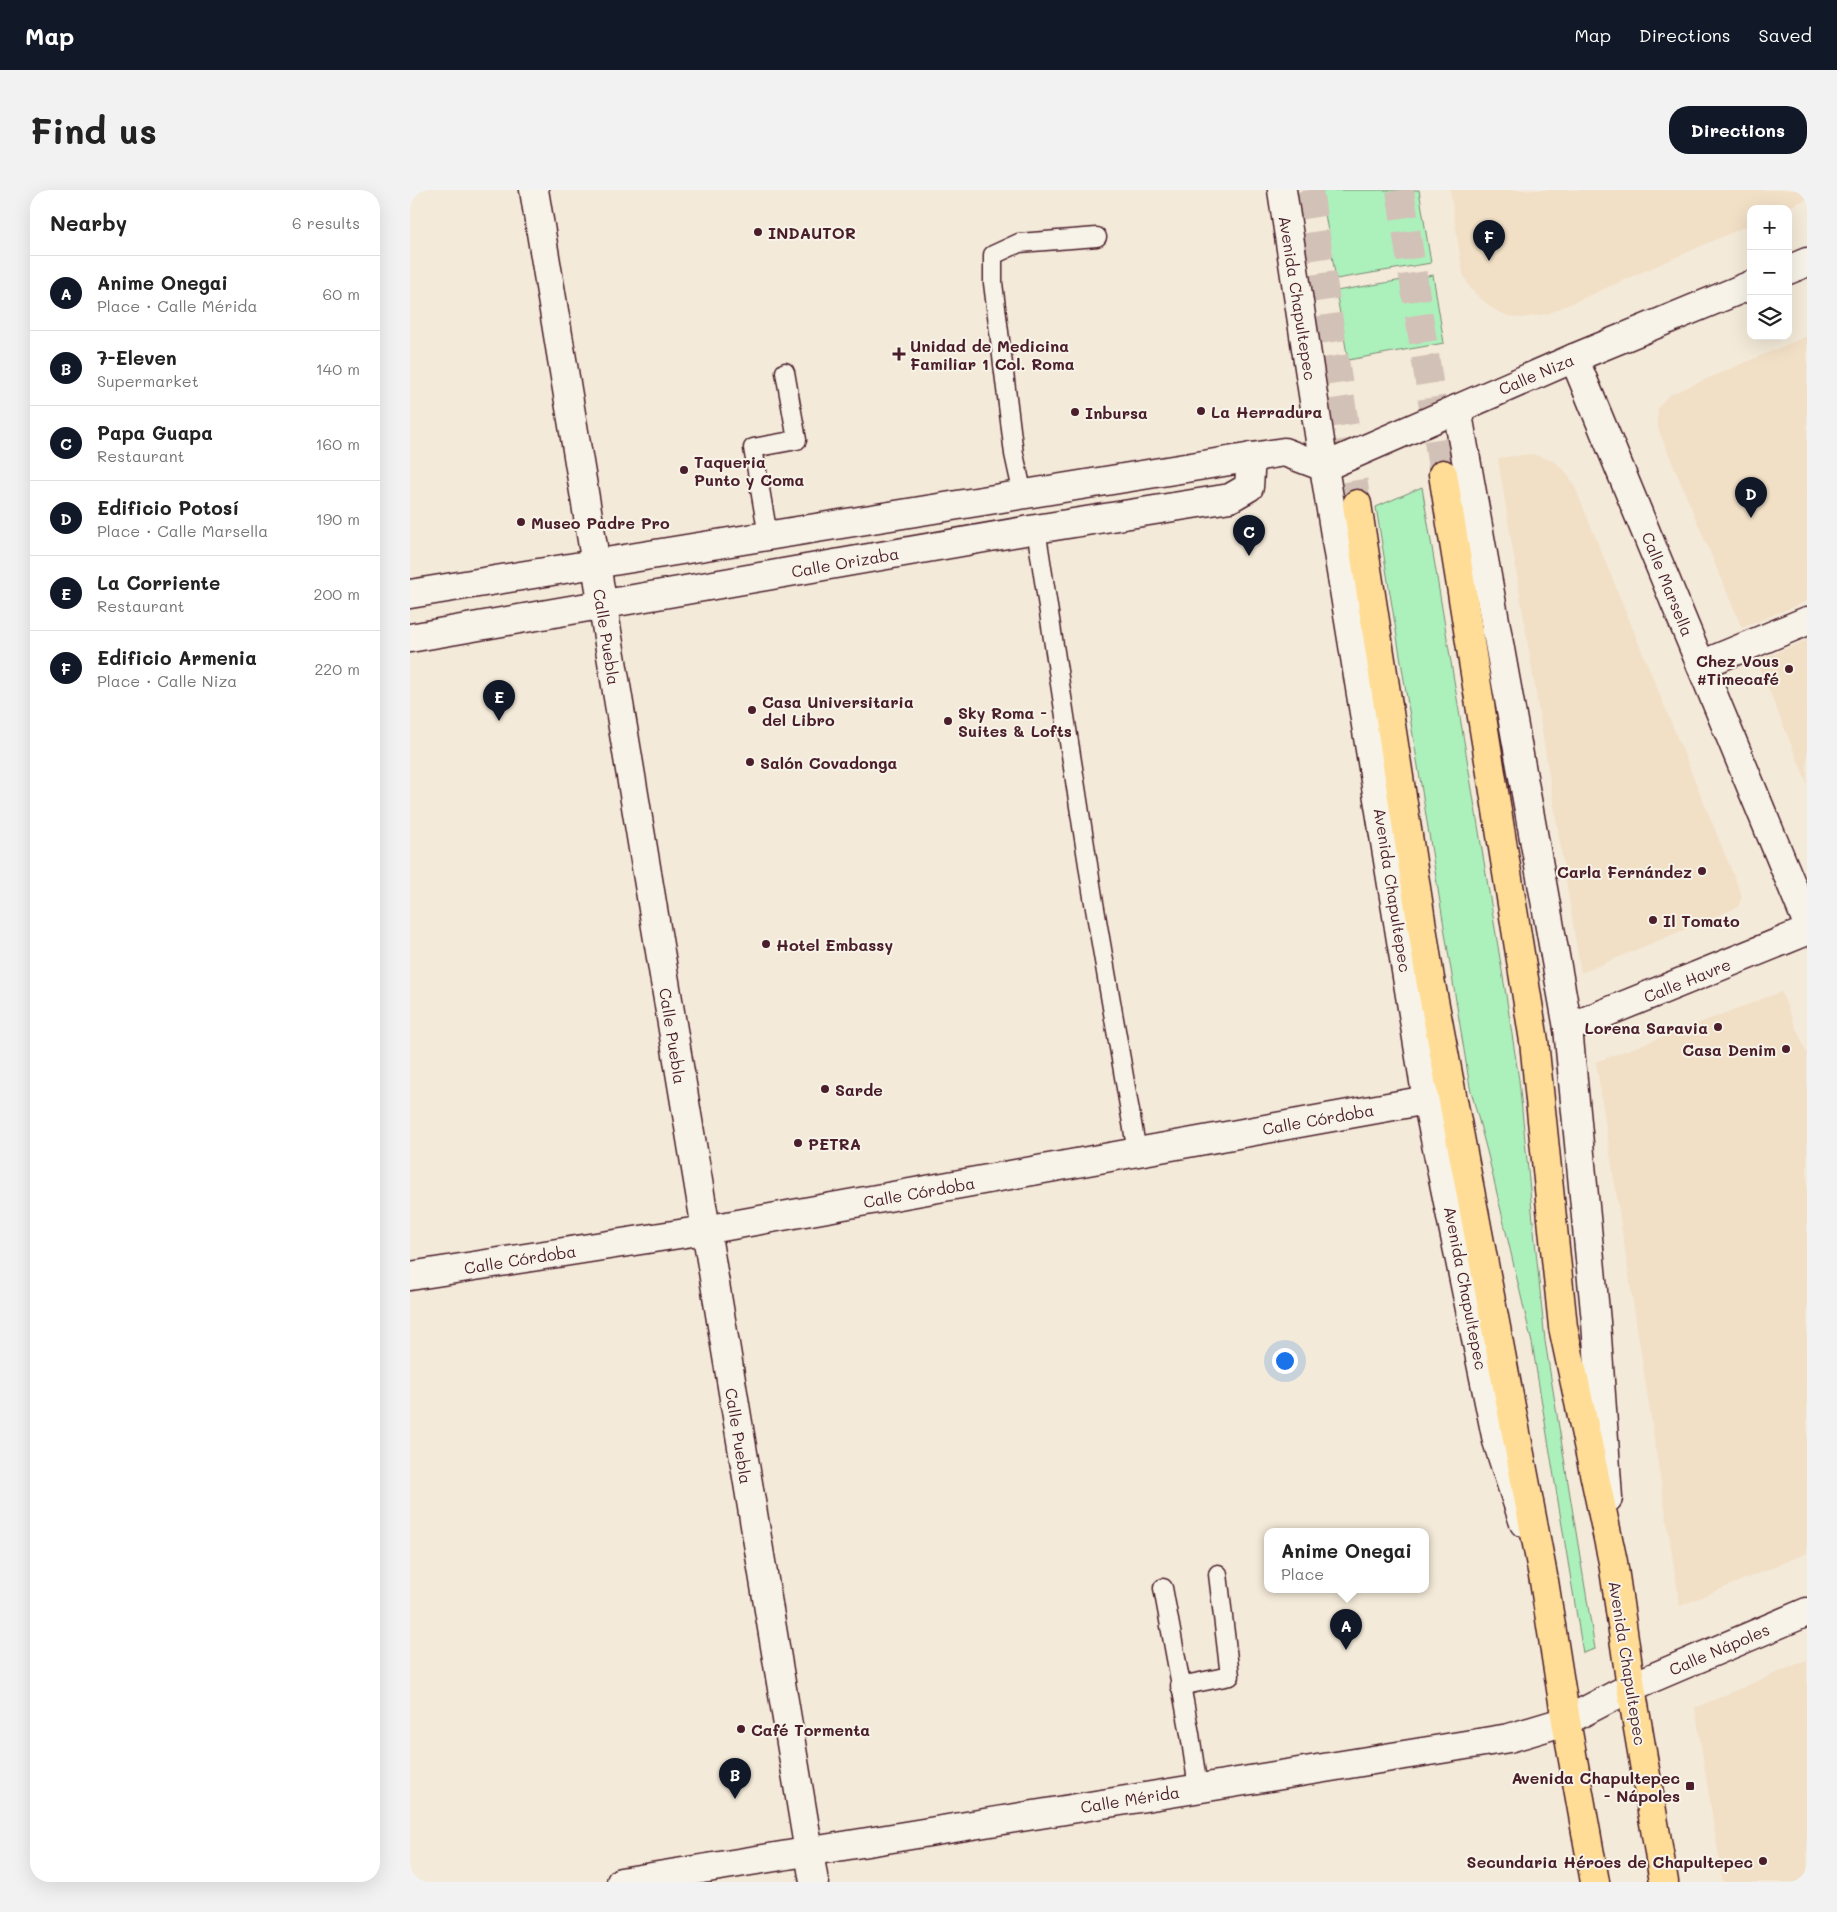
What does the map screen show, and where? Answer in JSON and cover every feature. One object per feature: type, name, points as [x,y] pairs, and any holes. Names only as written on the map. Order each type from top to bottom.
[{"type":"main road","name":"Avenida Chapultepec","points":[[1443,474],[1534,1041],[1563,1327],[1613,1562],[1631,1687],[1664,1882]]},
{"type":"main road","name":"Avenida Chapultepec","points":[[1357,504],[1430,979],[1544,1581],[1566,1721],[1595,1882]]},
{"type":"street","name":"Calle Puebla","points":[[534,190],[814,1882]]},
{"type":"street","name":"Avenida Chapultepec","points":[[1282,190],[1324,467],[1428,1100],[1497,1441],[1544,1581]]},
{"type":"street","points":[[1792,268],[1807,262]]},
{"type":"street","name":"Calle Niza","points":[[1324,467],[1574,358],[1747,287]]},
{"type":"street","name":"Calle Marsella","points":[[1574,358],[1807,922]]},
{"type":"street","name":"Avenida Chapultepec","points":[[1457,409],[1568,1028],[1596,1322],[1613,1562]]},
{"type":"street","points":[[410,594],[1284,452],[1324,467]]},
{"type":"street","name":"Calle Orizaba","points":[[410,638],[1036,529],[1230,498],[1249,487],[1251,458]]},
{"type":"street","points":[[1701,665],[1807,621]]},
{"type":"street","name":"Calle Havre","points":[[1568,1028],[1807,931]]},
{"type":"street","name":"Calle Córdoba","points":[[410,1276],[705,1230],[1428,1100]]},
{"type":"street","name":"Calle Nápoles","points":[[1631,1687],[1807,1612]]},
{"type":"street","name":"Calle Mérida","points":[[621,1882],[1509,1738],[1566,1721],[1631,1687]]},
{"type":"lane","points":[[1023,495],[1014,454],[992,283],[993,255],[1019,243],[1097,237]]},
{"type":"lane","points":[[768,536],[753,448],[797,440],[785,372]]},
{"type":"lane","points":[[1036,529],[1092,897],[1137,1152]]},
{"type":"lane","points":[[1180,1686],[1230,1676],[1218,1574]]},
{"type":"lane","points":[[1163,1588],[1198,1788]]},
{"type":"shaded area","points":[[1450,190],[1807,190],[1807,199],[1792,206],[1747,205],[1747,226],[1547,314],[1521,318],[1508,316],[1495,310],[1470,288],[1463,274]]},
{"type":"shaded area","points":[[1807,336],[1807,601],[1742,628],[1659,431],[1657,420],[1658,408],[1668,396],[1674,393]]},
{"type":"shaded area","points":[[1532,454],[1554,461],[1566,472],[1574,485],[1742,896],[1738,907],[1581,973],[1498,458]]},
{"type":"shaded area","points":[[1807,640],[1807,783],[1757,661]]},
{"type":"shaded area","points":[[1781,992],[1807,1054],[1807,1553],[1680,1606],[1596,1062]]},
{"type":"shaded area","points":[[1807,1660],[1807,1882],[1723,1882],[1695,1708]]},
{"type":"green space","points":[[1321,190],[1419,190],[1431,263],[1336,279]]},
{"type":"green space","points":[[1433,275],[1444,343],[1348,360],[1336,291]]},
{"type":"green space","points":[[1422,487],[1519,1080],[1545,1341],[1595,1649],[1583,1653],[1532,1343],[1470,1087],[1376,507]]},
{"type":"tunnel","points":[[1309,190],[1357,504]]},
{"type":"tunnel","points":[[1400,190],[1443,474]]},
{"type":"place","name":"INDAUTOR","points":[[758,232]]},
{"type":"place","name":"Edificio Armenia","points":[[1489,261]]},
{"type":"place","name":"Unidad de Medicina Familiar 1 Col. Roma","points":[[899,354]]},
{"type":"place","name":"La Herradura","points":[[1201,411]]},
{"type":"place","name":"Inbursa","points":[[1075,412]]},
{"type":"place","name":"Taqueria Punto y Coma","points":[[684,470]]},
{"type":"place","name":"Edificio Potosí","points":[[1751,518]]},
{"type":"place","name":"Museo Padre Pro","points":[[521,522]]},
{"type":"place","name":"Papa Guapa","points":[[1249,556]]},
{"type":"place","name":"Chez Vous #Timecafé","points":[[1789,669]]},
{"type":"place","name":"Casa Universitaria del Libro","points":[[752,710]]},
{"type":"place","name":"La Corriente","points":[[499,721]]},
{"type":"place","name":"Sky Roma - Suites & Lofts","points":[[948,721]]},
{"type":"place","name":"Salón Covadonga","points":[[750,762]]},
{"type":"place","name":"Carla Fernández","points":[[1702,871]]},
{"type":"place","name":"Il Tomato","points":[[1653,920]]},
{"type":"place","name":"Hotel Embassy","points":[[766,944]]},
{"type":"place","name":"Lorena Saravia","points":[[1718,1027]]},
{"type":"place","name":"Casa Denim","points":[[1786,1049]]},
{"type":"place","name":"Sarde","points":[[825,1089]]},
{"type":"place","name":"PETRA","points":[[798,1143]]},
{"type":"place","name":"Anime Onegai","points":[[1346,1650]]},
{"type":"place","name":"Café Tormenta","points":[[741,1729]]},
{"type":"place","name":"Avenida Chapultepec - Nápoles","points":[[1690,1786]]},
{"type":"place","name":"7-Eleven","points":[[735,1799]]},
{"type":"place","name":"Secundaria Héroes de Chapultepec","points":[[1763,1861]]}]
